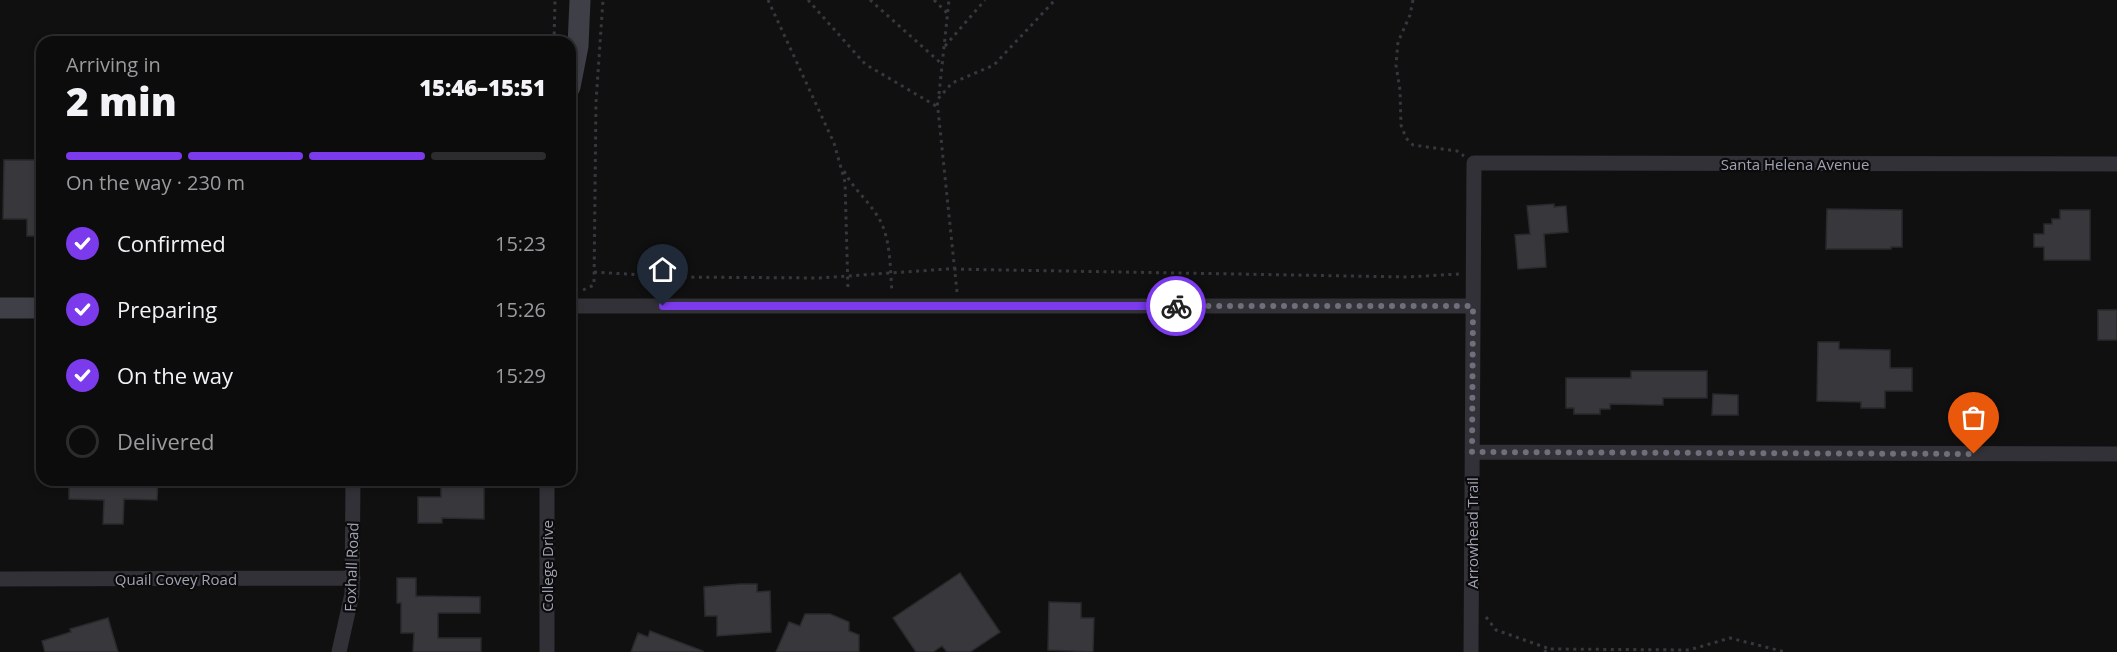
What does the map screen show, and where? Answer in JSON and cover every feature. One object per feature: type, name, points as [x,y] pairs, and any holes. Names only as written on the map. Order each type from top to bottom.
[{"type":"main road","points":[[576,56],[580,0]]},
{"type":"main road","points":[[0,308],[36,308]]},
{"type":"street","name":"Santa Helena Avenue","points":[[1474,163],[2117,164]]},
{"type":"street","name":"Arrowhead Trail","points":[[1472,652],[1474,163]]},
{"type":"street","points":[[576,306],[1473,306]]},
{"type":"street","points":[[1472,452],[2117,454]]},
{"type":"street","name":"Foxhall Road","points":[[339,652],[350,613],[353,578],[353,486]]},
{"type":"street","name":"College Drive","points":[[546,652],[547,486]]},
{"type":"street","name":"Quail Covey Road","points":[[0,579],[353,578]]},
{"type":"path","points":[[554,36],[555,0]]},
{"type":"path","points":[[583,290],[594,285],[596,102],[603,0]]},
{"type":"path","points":[[768,0],[834,143],[842,167],[855,191],[875,212],[882,225],[894,306]]},
{"type":"path","points":[[808,0],[865,64],[936,106]]},
{"type":"path","points":[[870,0],[943,65]]},
{"type":"path","points":[[934,0],[949,15]]},
{"type":"path","points":[[949,0],[943,65],[936,106],[959,306]]},
{"type":"path","points":[[945,47],[985,0]]},
{"type":"path","points":[[939,94],[952,83],[994,65],[1055,0]]},
{"type":"path","points":[[1413,0],[1396,56],[1403,132],[1413,145],[1457,152],[1474,163]]},
{"type":"path","points":[[842,167],[849,306]]},
{"type":"path","points":[[594,272],[674,277],[819,278],[954,269],[1407,277],[1467,273]]},
{"type":"path","points":[[1472,599],[1496,630],[1550,649],[1689,650],[1730,638],[1785,652]]},
{"type":"path","points":[[1545,652],[1550,649]]},
{"type":"building","points":[[4,160],[36,160],[36,236],[27,236],[27,219],[3,219]]},
{"type":"building","points":[[1554,204],[1554,207],[1566,206],[1568,232],[1544,234],[1546,267],[1518,269],[1515,235],[1530,234],[1527,206]]},
{"type":"building","points":[[1827,209],[1902,210],[1902,247],[1826,249]]},
{"type":"building","points":[[2060,210],[2090,210],[2090,260],[2044,260],[2044,247],[2034,247],[2034,234],[2044,234],[2044,224],[2052,224],[2052,219],[2060,219]]},
{"type":"building","points":[[2098,310],[2117,310],[2117,340],[2098,340]]},
{"type":"building","points":[[1818,342],[1839,342],[1839,349],[1890,350],[1890,368],[1912,368],[1912,391],[1885,391],[1885,408],[1861,408],[1861,402],[1817,401]]},
{"type":"building","points":[[1631,371],[1707,371],[1707,398],[1663,398],[1663,405],[1610,404],[1610,409],[1600,409],[1600,414],[1574,414],[1574,408],[1566,408],[1566,378],[1631,378]]},
{"type":"building","points":[[1713,394],[1738,395],[1738,415],[1712,415]]},
{"type":"building","points":[[69,486],[158,486],[157,500],[124,499],[123,524],[103,524],[104,500],[69,499]]},
{"type":"building","points":[[441,486],[484,486],[484,519],[442,518],[442,523],[418,523],[418,497],[441,497]]},
{"type":"building","points":[[960,573],[1000,632],[970,652],[947,652],[942,646],[933,652],[916,652],[893,618]]},
{"type":"building","points":[[397,578],[416,578],[416,596],[480,597],[480,613],[438,613],[438,638],[481,638],[481,652],[413,652],[414,633],[401,633],[401,603],[397,603]]},
{"type":"building","points":[[757,584],[757,592],[770,591],[771,632],[717,636],[717,616],[705,616],[704,587]]},
{"type":"building","points":[[1049,602],[1081,603],[1081,618],[1094,618],[1093,652],[1048,650]]},
{"type":"building","points":[[805,614],[830,614],[849,622],[849,631],[859,635],[859,652],[776,652],[789,622],[800,626]]},
{"type":"building","points":[[108,618],[118,652],[45,652],[42,641],[71,632],[70,629]]},
{"type":"building","points":[[650,631],[703,651],[631,652],[638,633],[648,637]]},
{"type":"way so far","points":[[1176,306],[1473,306],[1472,452],[1974,454]]},
{"type":"route","points":[[663,306],[1176,306]]}]
